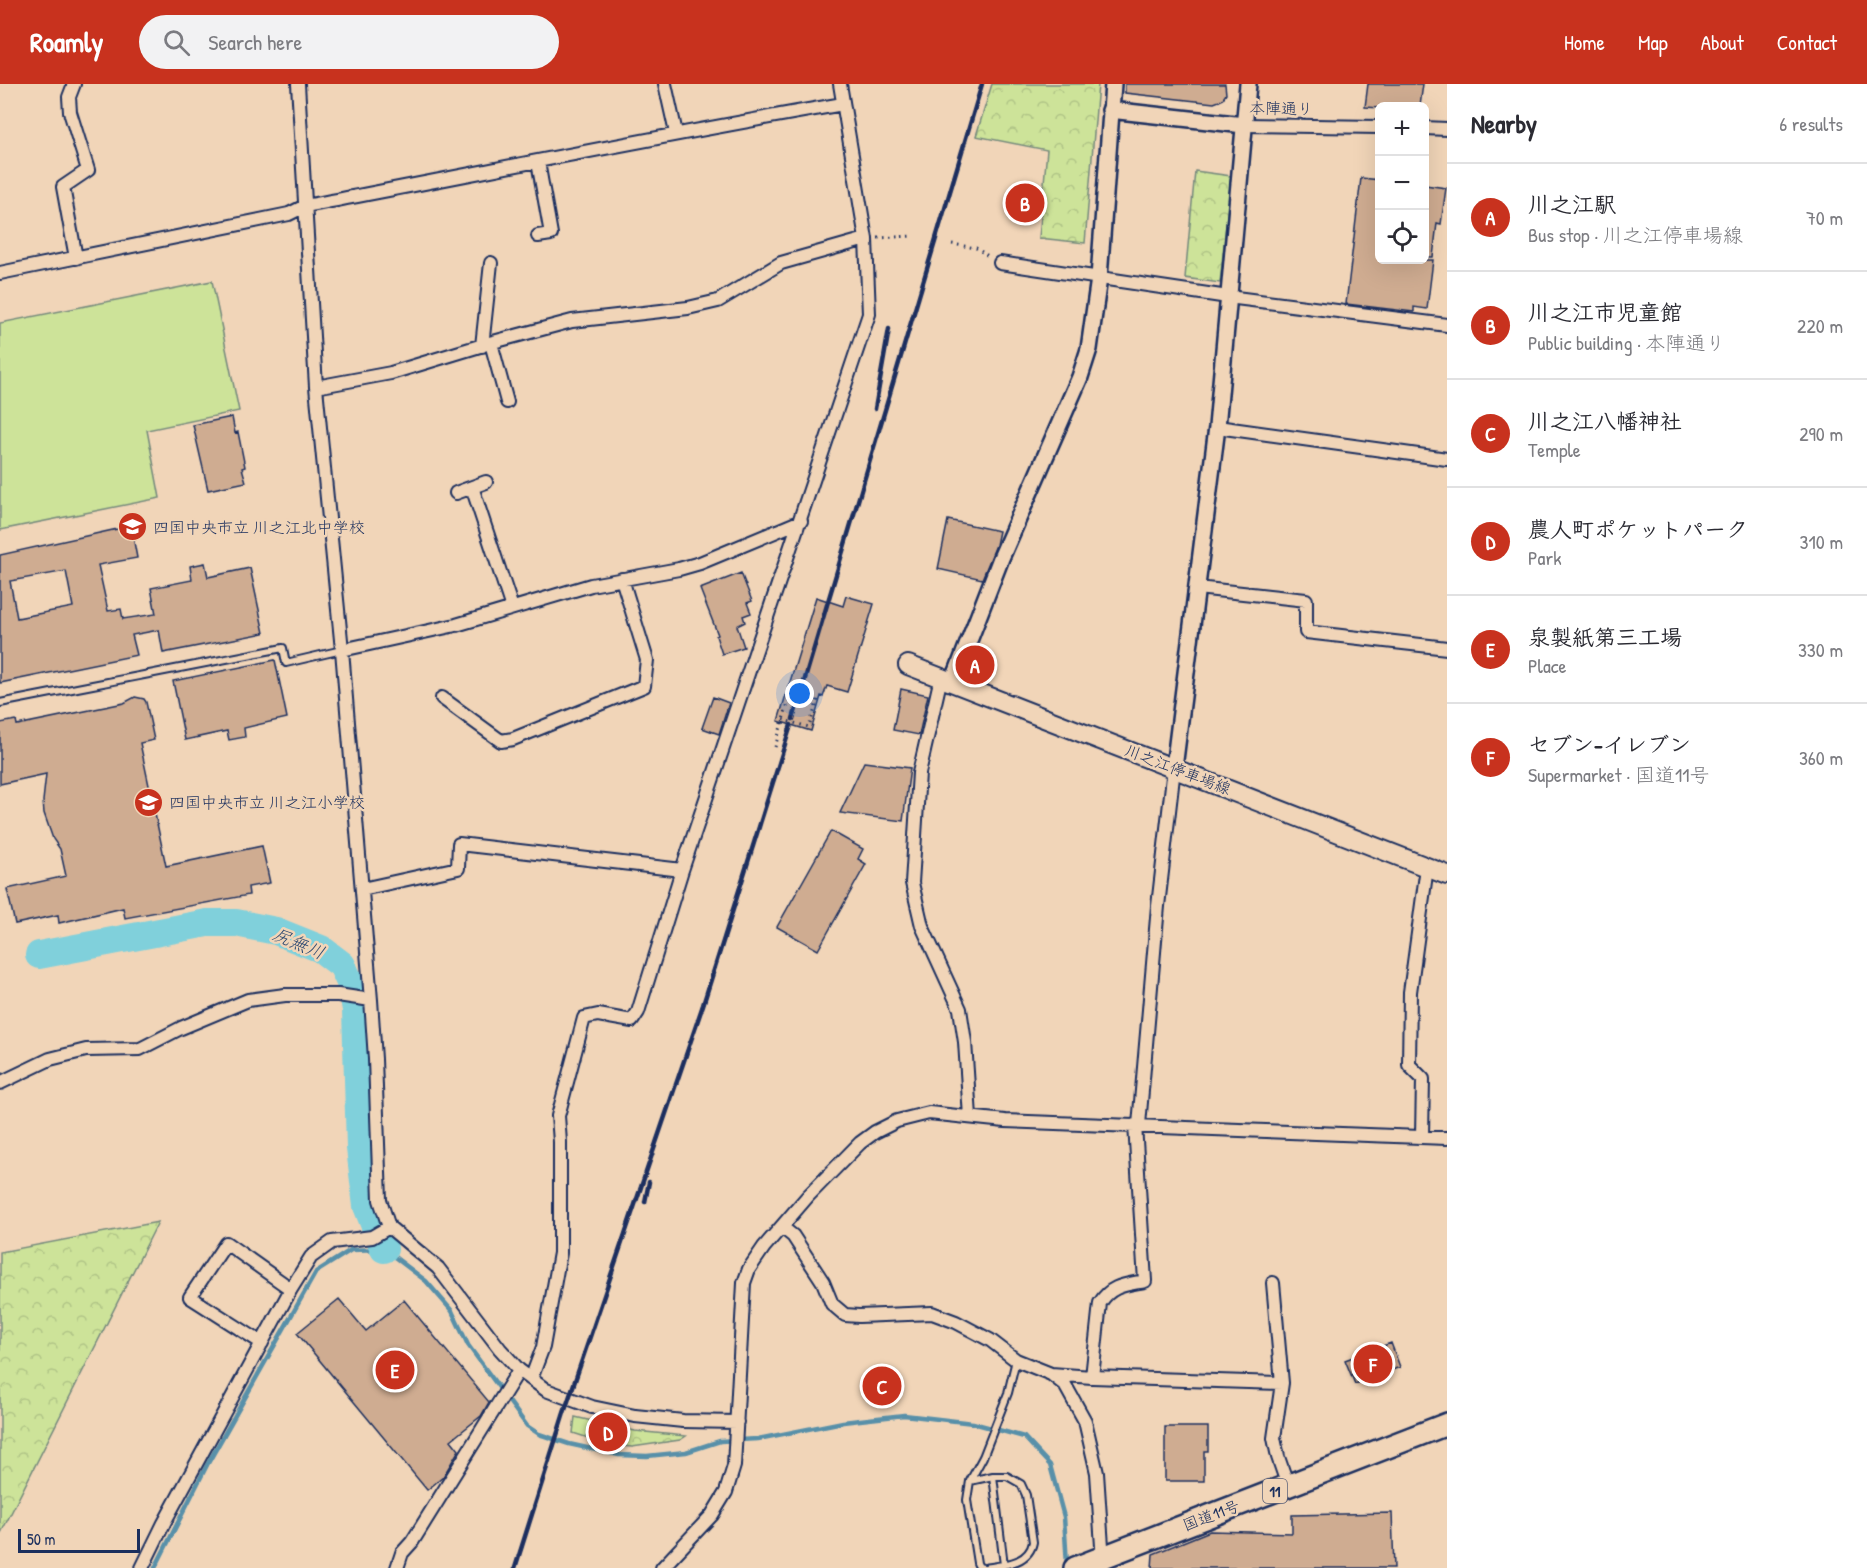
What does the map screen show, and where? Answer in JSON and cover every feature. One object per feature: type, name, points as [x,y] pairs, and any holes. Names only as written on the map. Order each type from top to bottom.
[{"type":"highway","name":"国道11号","points":[[1075,1568],[1103,1563],[1288,1486],[1447,1424]]},
{"type":"main road","name":"川之江停車場線","points":[[908,665],[1447,875]]},
{"type":"street","points":[[74,84],[69,97],[70,112],[88,170],[63,187],[76,258]]},
{"type":"street","points":[[298,84],[316,387],[342,650],[371,999],[380,1200],[389,1227],[438,1268],[500,1349],[519,1370],[546,1390],[592,1407],[635,1416],[682,1421],[737,1422]]},
{"type":"street","points":[[665,84],[676,133]]},
{"type":"street","points":[[531,1379],[543,1347],[560,1253],[558,1116],[584,1018],[598,1015],[632,1021],[638,1012],[682,870],[869,314],[866,239],[840,84]]},
{"type":"street","points":[[970,1117],[965,1042],[960,1009],[922,926],[912,883],[919,774],[947,680],[1080,377],[1089,349],[1099,278],[1113,84]]},
{"type":"street","points":[[1092,1377],[1100,1304],[1106,1294],[1118,1287],[1145,1281],[1137,1125],[1158,906],[1217,427],[1248,84]]},
{"type":"street","points":[[0,273],[289,214],[305,206],[538,162],[676,133],[843,104]]},
{"type":"street","name":"本陣通り","points":[[1110,110],[1244,125],[1375,128]]},
{"type":"street","points":[[1429,128],[1447,129]]},
{"type":"street","points":[[538,162],[551,234],[538,236]]},
{"type":"street","points":[[316,387],[391,373],[572,321],[688,308],[718,301],[781,263],[866,239]]},
{"type":"street","points":[[491,263],[486,344],[507,402]]},
{"type":"street","points":[[1000,263],[1228,297],[1447,325]]},
{"type":"street","points":[[1217,427],[1447,459]]},
{"type":"street","points":[[456,493],[486,482]]},
{"type":"street","points":[[472,487],[512,608]]},
{"type":"street","points":[[342,650],[456,625],[591,585],[679,569],[700,563],[801,521]]},
{"type":"street","points":[[442,698],[501,741],[513,739],[644,686],[647,660],[622,579]]},
{"type":"street","points":[[1197,588],[1306,600],[1306,632],[1447,648]]},
{"type":"street","points":[[362,889],[458,868],[459,844],[682,870]]},
{"type":"street","points":[[1422,1136],[1423,1079],[1409,1065],[1410,992],[1427,867]]},
{"type":"street","points":[[0,1083],[50,1059],[86,1050],[140,1049],[181,1028],[248,1000],[285,995],[338,995],[371,999]]},
{"type":"street","points":[[662,1568],[712,1515],[726,1492],[734,1466],[744,1283],[749,1269],[764,1247],[783,1228],[808,1196],[860,1143],[876,1131],[897,1121],[929,1113],[1005,1121],[1447,1138]]},
{"type":"street","points":[[142,1568],[291,1289],[311,1257],[332,1242],[372,1237],[389,1227]]},
{"type":"street","points":[[783,1228],[793,1236],[823,1282],[832,1304],[845,1315],[932,1313],[956,1322],[990,1340],[1017,1360],[1051,1374],[1065,1385],[1085,1421],[1097,1473],[1103,1563]]},
{"type":"street","points":[[262,1343],[190,1297],[225,1243],[291,1289]]},
{"type":"street","points":[[1273,1283],[1282,1383],[1274,1438],[1288,1486]]},
{"type":"street","points":[[397,1568],[402,1553],[412,1542],[519,1370]]},
{"type":"street","points":[[1051,1374],[1282,1383]]},
{"type":"lane","points":[[0,703],[283,648],[286,663],[342,650]]},
{"type":"lane","points":[[970,1481],[993,1476],[1007,1476],[1021,1484],[1026,1495],[1033,1542],[1032,1550],[1027,1557],[1004,1565],[980,1567],[977,1563],[967,1500],[970,1481],[983,1457],[1008,1393],[1017,1360]]},
{"type":"lane","points":[[993,1476],[1004,1565]]},
{"type":"path","points":[[866,239],[912,236]]},
{"type":"path","points":[[952,244],[976,248],[1000,263]]},
{"type":"path","points":[[775,747],[792,689]]},
{"type":"path","points":[[783,720],[809,727],[819,696]]},
{"type":"green space","points":[[992,84],[1098,84],[1085,243],[1039,238],[1047,150],[976,136]]},
{"type":"green space","points":[[1195,171],[1231,176],[1220,283],[1185,278]]},
{"type":"green space","points":[[212,281],[239,411],[147,430],[160,498],[0,530],[0,323]]},
{"type":"green space","points":[[158,1222],[0,1535],[0,1252]]},
{"type":"green space","points":[[575,1417],[635,1431],[686,1436],[680,1440],[632,1447],[610,1445],[573,1433]]},
{"type":"building","points":[[1125,84],[1225,84],[1226,94],[1222,100],[1214,103],[1125,93]]},
{"type":"building","points":[[1368,84],[1423,84],[1421,102],[1375,102],[1375,108],[1365,107]]},
{"type":"building","points":[[1361,178],[1375,179],[1375,264],[1429,264],[1429,260],[1433,260],[1427,309],[1414,307],[1414,312],[1346,304]]},
{"type":"building","points":[[1429,186],[1446,188],[1441,224],[1437,223],[1433,257],[1429,257]]},
{"type":"building","points":[[232,417],[235,433],[238,432],[246,482],[208,490],[193,425]]},
{"type":"building","points":[[948,520],[999,531],[996,545],[982,579],[938,569]]},
{"type":"building","points":[[131,526],[137,558],[98,565],[108,611],[121,609],[123,619],[156,614],[151,588],[192,580],[190,566],[205,563],[208,577],[250,568],[264,633],[163,653],[159,630],[132,635],[137,655],[0,683],[0,555]],"holes":[[[66,571],[73,607],[17,618],[10,581]]]},
{"type":"building","points":[[741,573],[752,601],[747,603],[751,613],[743,616],[745,622],[737,626],[744,647],[722,654],[716,636],[718,635],[700,589]]},
{"type":"building","points":[[846,596],[874,604],[847,692],[827,686],[823,697],[821,696],[811,731],[778,721],[816,597],[843,606]]},
{"type":"building","points":[[275,660],[287,718],[244,728],[245,737],[229,740],[227,731],[185,740],[173,681]]},
{"type":"building","points":[[901,689],[928,695],[919,735],[893,730]]},
{"type":"building","points":[[135,697],[144,699],[146,702],[154,740],[140,743],[166,866],[262,846],[270,883],[248,887],[249,895],[125,918],[123,908],[59,923],[58,915],[15,924],[7,889],[66,876],[60,849],[53,839],[44,813],[46,774],[0,784],[0,723],[16,720],[17,725],[124,703]]},
{"type":"building","points":[[713,697],[729,703],[719,734],[702,728]]},
{"type":"building","points":[[864,762],[910,768],[903,821],[840,813]]},
{"type":"building","points":[[831,831],[863,849],[858,859],[866,864],[818,950],[777,927]]},
{"type":"building","points":[[339,1299],[366,1331],[404,1300],[489,1402],[481,1416],[451,1440],[459,1450],[443,1477],[427,1490],[297,1333]]},
{"type":"building","points":[[1391,1343],[1400,1367],[1355,1384],[1345,1360]]},
{"type":"building","points":[[1165,1427],[1208,1427],[1208,1451],[1204,1451],[1204,1481],[1165,1481]]},
{"type":"building","points":[[1392,1513],[1394,1568],[1152,1568],[1153,1554],[1210,1531],[1292,1533],[1292,1515]]},
{"type":"waterway","name":"尻無川","points":[[39,955],[207,923],[236,923],[276,931],[321,949],[342,965],[352,987],[356,1010],[360,1148],[367,1206],[384,1249]]},
{"type":"waterway","points":[[155,1568],[207,1465],[316,1272],[351,1250],[384,1249],[426,1281],[452,1311],[468,1345],[527,1426],[539,1434],[569,1444],[619,1455],[647,1456],[686,1452],[720,1441],[758,1439],[843,1422],[904,1415],[973,1423],[1024,1437],[1050,1465],[1064,1517],[1067,1565]]},
{"type":"railway","points":[[793,719],[982,84]]},
{"type":"railway","points":[[875,409],[889,329]]},
{"type":"railway","points":[[515,1568],[564,1413],[703,1005],[791,725]]},
{"type":"railway","points":[[645,1202],[649,1182]]},
{"type":"place","name":"川之江市児童館","points":[[1025,203]]},
{"type":"place","name":"四国中央市立 川之江北中学校","points":[[132,527]]},
{"type":"place","name":"川之江駅","points":[[975,665]]},
{"type":"place","name":"四国中央市立 川之江小学校","points":[[148,802]]},
{"type":"place","name":"セブン-イレブン","points":[[1373,1364]]},
{"type":"place","name":"泉製紙第三工場","points":[[395,1370]]},
{"type":"place","name":"川之江八幡神社","points":[[882,1386]]},
{"type":"place","name":"農人町ポケットパーク","points":[[608,1432]]}]
